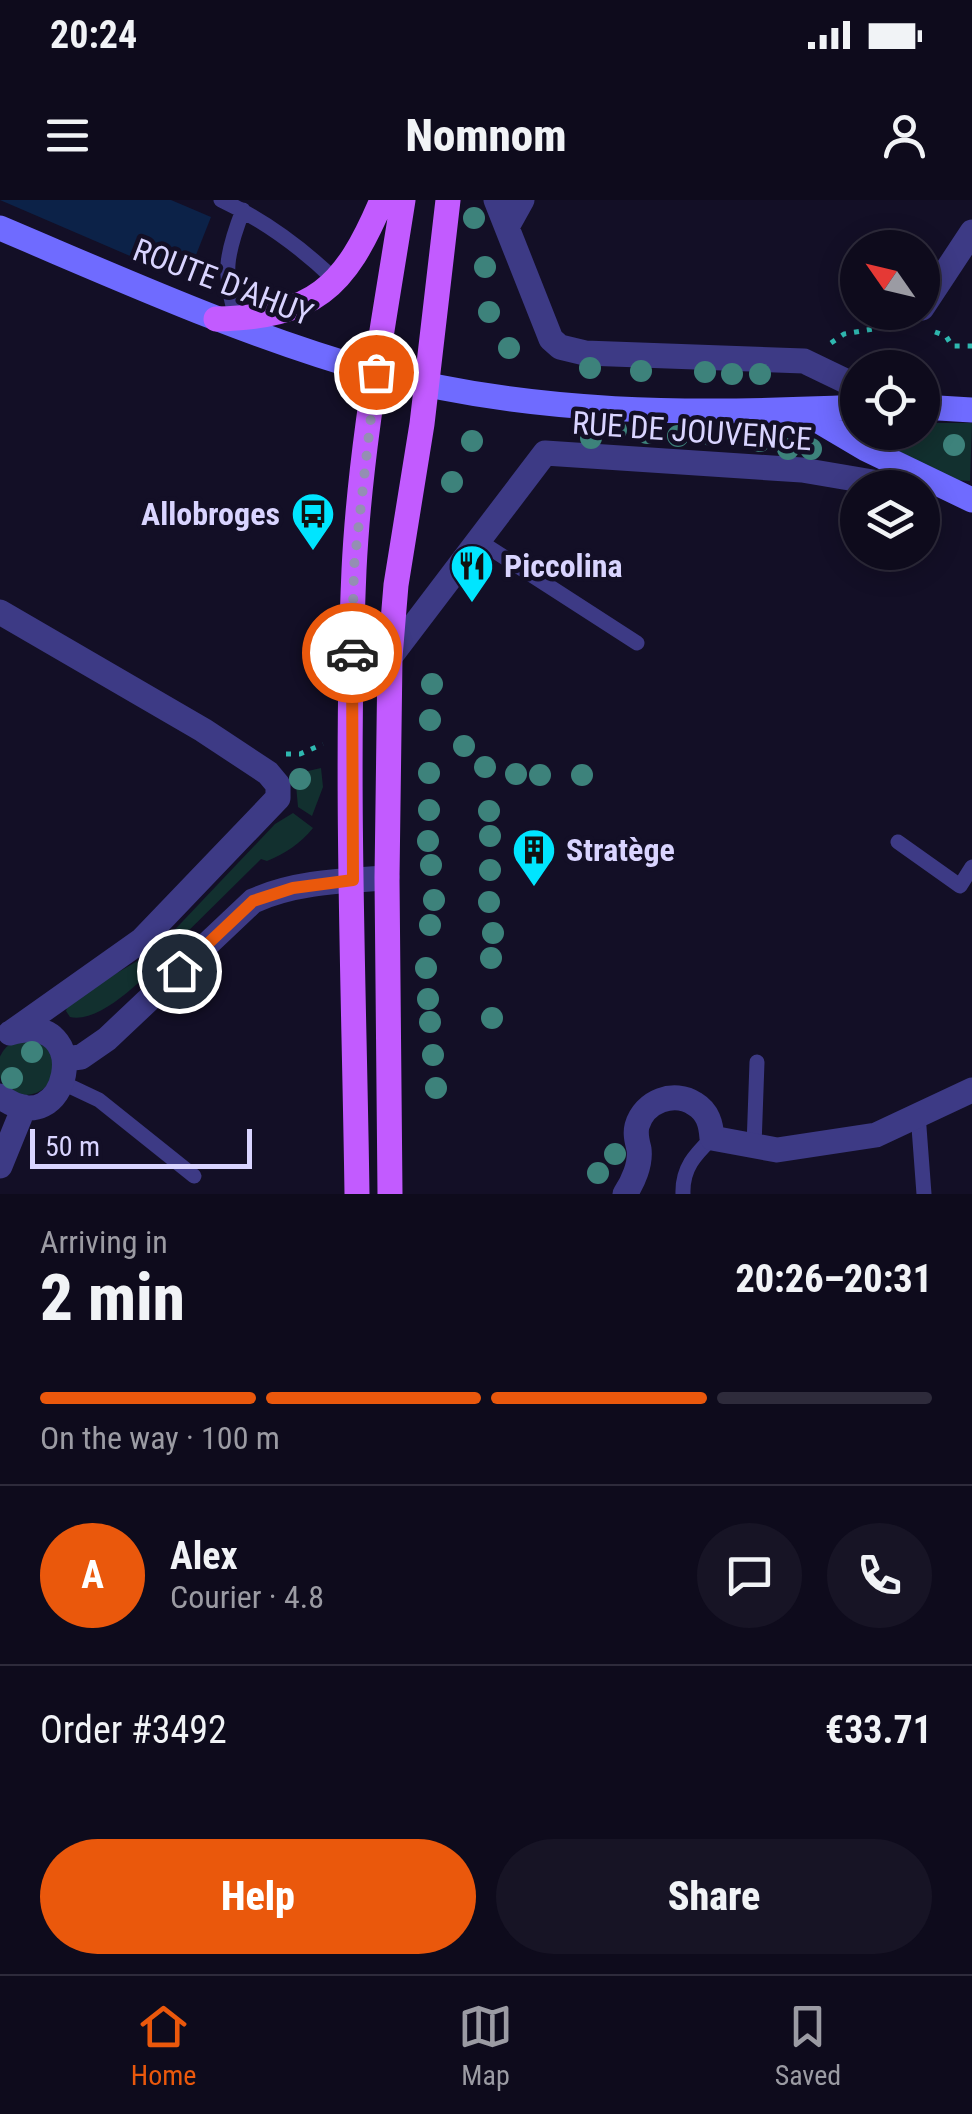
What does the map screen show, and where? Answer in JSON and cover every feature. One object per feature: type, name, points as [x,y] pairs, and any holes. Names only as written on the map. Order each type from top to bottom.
[{"type":"main road","points":[[226,319],[253,318],[313,301],[347,270],[382,200]]},
{"type":"main road","points":[[357,1194],[351,726],[354,567],[376,372],[403,200]]},
{"type":"main road","points":[[390,1194],[390,656],[396,585],[427,383],[448,200]]},
{"type":"main road","name":"ROUTE D'AHUY","points":[[0,228],[226,319],[376,372],[468,392],[587,409],[840,409]]},
{"type":"main road","points":[[940,408],[972,410]]},
{"type":"main road","name":"RUE DE JOUVENCE","points":[[800,410],[866,449],[972,501]]},
{"type":"street","points":[[496,200],[545,328],[560,347],[584,353],[804,361],[840,378]]},
{"type":"street","points":[[507,227],[522,200]]},
{"type":"street","points":[[940,282],[972,232]]},
{"type":"street","name":"RUE DE JOUVENCE","points":[[390,656],[545,453],[802,470],[840,476]]},
{"type":"street","name":"RUE DE JOUVENCE","points":[[940,495],[972,501]]},
{"type":"street","points":[[0,612],[241,755],[268,772],[278,785],[278,798],[142,940],[6,1036]]},
{"type":"street","points":[[0,1096],[24,1108],[48,1102],[64,1071],[107,1039],[253,901],[272,892],[303,886],[387,878]]},
{"type":"street","points":[[6,1036],[38,1030],[50,1036],[64,1071]]},
{"type":"street","points":[[625,1194],[633,1182],[640,1153],[636,1128],[642,1116],[661,1100],[673,1097],[697,1105],[711,1126],[712,1138],[776,1150],[876,1135],[972,1090]]},
{"type":"street","points":[[0,1166],[24,1108]]},
{"type":"lane","points":[[221,200],[244,210],[305,252],[336,281]]},
{"type":"lane","points":[[226,319],[231,242],[244,210]]},
{"type":"lane","points":[[479,541],[636,643]]},
{"type":"lane","points":[[898,842],[960,886],[972,867]]},
{"type":"lane","points":[[754,1146],[757,1062]]},
{"type":"lane","points":[[64,1071],[194,1176]]},
{"type":"lane","points":[[918,1114],[924,1194]]},
{"type":"lane","points":[[683,1194],[682,1182],[690,1160],[712,1138]]},
{"type":"path","points":[[804,361],[844,334],[859,330]]},
{"type":"path","points":[[939,330],[952,346],[972,346]]},
{"type":"path","points":[[241,755],[300,754],[351,726]]},
{"type":"green space","points":[[940,423],[972,423],[970,481],[952,480],[940,470],[897,450],[940,450]]},
{"type":"green space","points":[[321,768],[323,787],[312,816],[298,807],[295,774]]},
{"type":"green space","points":[[293,813],[313,828],[308,834],[280,855],[267,861],[261,859],[170,949],[164,941],[275,824]]},
{"type":"green space","points":[[158,944],[169,954],[123,996],[96,1013],[70,1017],[66,1011],[69,1001],[139,960]]},
{"type":"green space","points":[[15,1041],[37,1041],[52,1056],[52,1078],[37,1093],[15,1093],[0,1078],[0,1056]]},
{"type":"water","points":[[0,200],[171,200],[211,217],[192,265],[144,262]]},
{"type":"way so far","points":[[352,653],[354,567],[376,372]]},
{"type":"place","name":"Allobroges","points":[[313,552]]},
{"type":"place","name":"Piccolina","points":[[472,604]]},
{"type":"place","name":"Stratège","points":[[534,888]]},
{"type":"route","points":[[179,971],[253,901],[272,892],[353,880],[352,653]]}]
